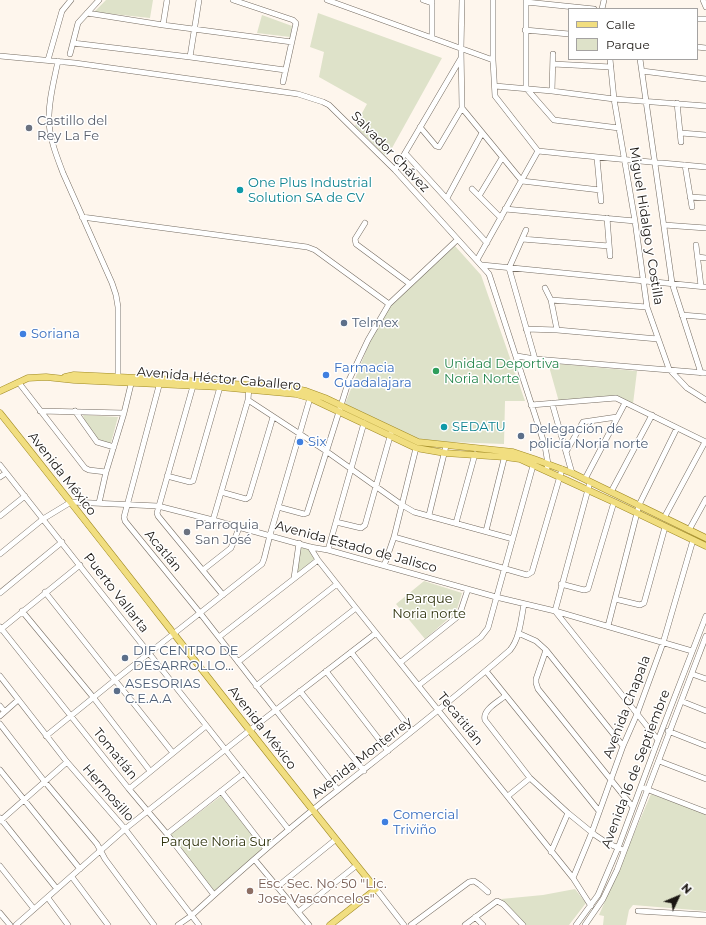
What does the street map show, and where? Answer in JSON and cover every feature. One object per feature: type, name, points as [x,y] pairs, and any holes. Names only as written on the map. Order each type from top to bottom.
[{"type":"main road","name":"Avenida Héctor Caballero","points":[[0,391],[32,377],[60,377],[74,380],[132,380],[220,385],[307,395],[339,408],[391,433],[416,448],[505,454],[520,459],[534,461],[547,467],[559,476],[706,546]]},
{"type":"main road","name":"Avenida Héctor Caballero","points":[[160,381],[193,386],[220,385]]},
{"type":"main road","name":"Avenida Héctor Caballero","points":[[339,408],[364,423],[446,450],[475,454],[505,454]]},
{"type":"main road","name":"Avenida México","points":[[0,413],[175,633],[335,840],[376,889]]},
{"type":"main road","name":"Avenida Héctor Caballero","points":[[547,467],[562,469],[588,480],[706,538]]},
{"type":"main road","points":[[364,899],[370,889],[368,879]]},
{"type":"main road","points":[[330,925],[376,889]]},
{"type":"street","points":[[48,60],[62,10],[71,0]]},
{"type":"street","points":[[163,25],[167,0]]},
{"type":"street","points":[[190,57],[199,0]]},
{"type":"street","points":[[233,0],[295,22],[296,25],[283,82]]},
{"type":"street","points":[[329,0],[493,60]]},
{"type":"street","points":[[423,0],[432,2],[432,38]]},
{"type":"street","points":[[420,127],[436,146],[439,147],[462,108],[462,0]]},
{"type":"street","points":[[493,0],[493,60],[495,96],[538,151],[597,158],[706,167]]},
{"type":"street","points":[[703,0],[706,7]]},
{"type":"street","points":[[70,54],[78,23],[97,1]]},
{"type":"street","points":[[586,8],[526,1],[526,88],[554,120],[619,128]]},
{"type":"street","points":[[87,13],[163,25],[292,42]]},
{"type":"street","points":[[526,30],[568,34]]},
{"type":"street","points":[[73,43],[285,70]]},
{"type":"street","points":[[552,91],[554,64],[553,54]]},
{"type":"street","name":"Salvador Chávez","points":[[0,56],[58,61],[293,93],[314,99],[329,106],[395,170],[489,274],[517,356],[545,446],[547,467]]},
{"type":"street","points":[[395,170],[461,57]]},
{"type":"street","name":"Miguel Hidalgo y Costilla","points":[[610,60],[614,99],[635,221],[647,307],[669,369],[687,388],[706,400]]},
{"type":"street","points":[[517,356],[535,359],[704,373],[682,315],[672,283],[640,60]]},
{"type":"street","points":[[58,61],[50,111],[51,134],[56,156],[116,295],[119,330],[118,380]]},
{"type":"street","points":[[554,64],[611,67]]},
{"type":"street","points":[[642,71],[706,79]]},
{"type":"street","points":[[495,86],[526,88],[614,99],[706,106]]},
{"type":"street","points":[[677,103],[681,142]]},
{"type":"street","points":[[462,108],[522,181],[600,190]]},
{"type":"street","points":[[447,198],[482,133]]},
{"type":"street","points":[[681,133],[706,135]]},
{"type":"street","points":[[477,260],[538,151]]},
{"type":"street","points":[[405,153],[487,243]]},
{"type":"street","points":[[479,196],[502,158]]},
{"type":"street","points":[[597,158],[601,201]]},
{"type":"street","points":[[685,165],[692,207]]},
{"type":"street","points":[[472,188],[501,218]]},
{"type":"street","points":[[690,197],[706,198]]},
{"type":"street","points":[[505,209],[635,221]]},
{"type":"street","points":[[82,217],[307,247],[315,250],[389,304]]},
{"type":"street","points":[[607,218],[610,256]]},
{"type":"street","points":[[365,223],[355,239],[356,244],[410,284]]},
{"type":"street","points":[[664,225],[706,228]]},
{"type":"street","points":[[526,230],[509,268],[535,359]]},
{"type":"street","points":[[522,239],[609,246]]},
{"type":"street","points":[[278,507],[304,514],[307,513],[339,408],[349,380],[368,340],[389,304],[457,240]]},
{"type":"street","points":[[482,265],[704,287],[696,245]]},
{"type":"street","points":[[698,258],[706,258]]},
{"type":"street","points":[[546,288],[551,300],[557,330]]},
{"type":"street","points":[[551,300],[647,307]]},
{"type":"street","points":[[682,315],[706,317]]},
{"type":"street","points":[[526,329],[557,330],[658,339]]},
{"type":"street","points":[[99,503],[106,472],[124,413],[132,380]]},
{"type":"street","name":"Acatlán","points":[[160,381],[124,517],[126,524],[200,613],[338,790]]},
{"type":"street","points":[[19,382],[85,468],[89,470],[106,472]]},
{"type":"street","points":[[168,476],[190,482],[193,481],[220,385]]},
{"type":"street","points":[[193,386],[157,511],[158,516],[223,595]]},
{"type":"street","points":[[213,520],[248,400],[248,388]]},
{"type":"street","points":[[46,736],[93,697],[262,564],[299,434],[307,395]]},
{"type":"street","points":[[531,405],[614,398],[652,415],[705,442],[664,518]]},
{"type":"street","points":[[248,400],[326,451],[414,512],[513,539]]},
{"type":"street","points":[[552,403],[572,473]]},
{"type":"street","points":[[625,403],[588,480],[588,490],[555,610],[658,740]]},
{"type":"street","points":[[40,411],[124,413]]},
{"type":"street","points":[[75,411],[97,442],[114,447]]},
{"type":"street","points":[[611,492],[652,415]]},
{"type":"street","points":[[221,492],[246,498],[249,497],[273,417]]},
{"type":"street","points":[[566,452],[583,422],[618,417]]},
{"type":"street","points":[[328,550],[364,423]]},
{"type":"street","points":[[608,626],[639,505],[677,428]]},
{"type":"street","points":[[336,522],[363,528],[391,433]]},
{"type":"street","points":[[384,566],[394,536],[416,448]]},
{"type":"street","points":[[429,515],[446,450]]},
{"type":"street","points":[[456,523],[475,454]]},
{"type":"street","points":[[486,531],[505,454]]},
{"type":"street","points":[[419,685],[486,632],[534,461]]},
{"type":"street","name":"Puerto Vallarta","points":[[0,465],[80,564],[289,830]]},
{"type":"street","points":[[394,536],[527,575],[532,572],[562,469]]},
{"type":"street","points":[[0,478],[6,473]]},
{"type":"street","points":[[0,516],[25,496]]},
{"type":"street","points":[[689,530],[706,498]]},
{"type":"street","points":[[0,554],[43,519],[71,502]]},
{"type":"street","name":"Avenida Estado de Jalisco","points":[[71,502],[158,506],[310,547],[328,550],[496,597],[555,610],[692,651]]},
{"type":"street","points":[[561,584],[584,590],[588,589],[614,502]]},
{"type":"street","points":[[615,599],[640,605],[644,603],[665,527]]},
{"type":"street","points":[[203,570],[231,548],[239,528]]},
{"type":"street","name":"Avenida Chapala","points":[[573,878],[592,832],[623,746],[637,714],[663,643],[693,540]]},
{"type":"street","points":[[0,593],[62,542]]},
{"type":"street","points":[[294,578],[299,543]]},
{"type":"street","name":"Tecatitlán","points":[[310,547],[318,560],[356,608],[401,662],[573,878],[591,906]]},
{"type":"street","points":[[219,637],[318,560]]},
{"type":"street","points":[[0,628],[80,564]]},
{"type":"street","points":[[238,662],[337,584]]},
{"type":"street","points":[[401,662],[456,618],[461,610],[468,589]]},
{"type":"street","points":[[45,592],[173,752]]},
{"type":"street","name":"Avenida Monterrey","points":[[178,925],[191,916],[289,830],[439,711],[512,647],[518,633],[524,604]]},
{"type":"street","points":[[256,686],[356,608]]},
{"type":"street","points":[[22,611],[93,697],[150,771]]},
{"type":"street","name":"Avenida 16 de Septiembre","points":[[585,925],[608,890],[621,849],[632,806],[641,787],[662,728],[706,616]]},
{"type":"street","name":"Tomatlán","points":[[0,628],[128,789],[167,834],[214,895]]},
{"type":"street","points":[[17,924],[125,829],[275,710],[376,633]]},
{"type":"street","points":[[518,633],[536,641],[546,650],[623,746]]},
{"type":"street","name":"Avenida 16 de Septiembre","points":[[576,925],[591,906],[600,890],[621,849],[648,789],[681,701],[704,646],[706,636]]},
{"type":"street","points":[[696,643],[704,646]]},
{"type":"street","points":[[546,650],[536,679],[536,686],[632,806]]},
{"type":"street","points":[[351,652],[412,731]]},
{"type":"street","points":[[326,671],[388,751]]},
{"type":"street","points":[[486,671],[599,811]]},
{"type":"street","points":[[692,674],[706,679]]},
{"type":"street","name":"Hermosillo","points":[[0,676],[67,762],[125,829],[199,925]]},
{"type":"street","points":[[300,691],[364,770]]},
{"type":"street","points":[[505,696],[485,713],[484,717],[530,778],[568,813],[592,832],[607,843],[621,849]]},
{"type":"street","points":[[0,716],[18,700]]},
{"type":"street","points":[[681,701],[706,711]]},
{"type":"street","points":[[0,706],[4,711]]},
{"type":"street","points":[[0,724],[45,782],[97,844],[100,852],[154,925]]},
{"type":"street","points":[[128,789],[206,726]]},
{"type":"street","points":[[662,728],[706,746]]},
{"type":"street","points":[[659,761],[706,779]]},
{"type":"street","points":[[58,889],[0,820],[67,762]]},
{"type":"street","points":[[0,770],[80,869]]},
{"type":"street","points":[[167,834],[244,773]]},
{"type":"street","points":[[508,796],[530,778]]},
{"type":"street","points":[[641,787],[706,812]]},
{"type":"street","points":[[221,791],[266,849]]},
{"type":"street","points":[[551,852],[568,813]]},
{"type":"street","points":[[277,887],[335,840]]},
{"type":"street","points":[[255,860],[308,925]]},
{"type":"street","points":[[298,912],[357,865]]},
{"type":"street","points":[[0,866],[34,909]]},
{"type":"street","points":[[72,877],[108,925]]},
{"type":"street","points":[[411,925],[469,882],[474,881],[488,892]]},
{"type":"street","name":"Avenida México","points":[[376,889],[404,925]]},
{"type":"street","points":[[48,898],[68,925]]},
{"type":"street","points":[[465,925],[497,901],[503,904],[522,925]]},
{"type":"street","points":[[638,911],[706,915]]},
{"type":"street","points":[[0,913],[10,925]]},
{"type":"street","points":[[475,917],[483,925]]},
{"type":"green space","points":[[106,0],[153,0],[150,18],[94,12]]},
{"type":"green space","points":[[318,13],[442,58],[387,157],[355,126],[367,104],[319,77],[324,52],[310,47]]},
{"type":"green space","points":[[262,15],[292,26],[290,37],[257,33]]},
{"type":"green space","name":"Unidad Deportiva Noria Norte","points":[[455,246],[481,275],[525,401],[505,401],[504,444],[422,441],[345,404],[370,341],[389,307]]},
{"type":"green space","points":[[548,363],[637,371],[633,404],[617,396],[559,402]]},
{"type":"green space","points":[[83,415],[118,417],[111,443],[100,441],[96,438],[85,422]]},
{"type":"green space","points":[[301,547],[309,550],[315,559],[296,574]]},
{"type":"green space","name":"Parque Noria norte","points":[[424,581],[462,593],[456,612],[425,639],[396,604]]},
{"type":"green space","points":[[651,794],[706,814],[706,911],[633,905],[629,910],[626,925],[603,925],[604,916],[599,915]]},
{"type":"green space","name":"Parque Noria Sur","points":[[221,796],[264,850],[213,893],[170,835]]},
{"type":"green space","points":[[575,889],[586,903],[569,925],[526,925],[501,899],[543,895]]},
{"type":"place","name":"Castillo del Rey La Fe","points":[[29,128]]},
{"type":"place","name":"One Plus Industrial Solution SA de CV","points":[[240,190]]},
{"type":"place","name":"Telmex","points":[[344,323]]},
{"type":"place","name":"Soriana","points":[[23,334]]},
{"type":"place","name":"Unidad Deportiva Noria Norte","points":[[436,371]]},
{"type":"place","name":"Farmacia Guadalajara","points":[[326,375]]},
{"type":"place","name":"SEDATU","points":[[444,427]]},
{"type":"place","name":"Delegación de policía Noria norte","points":[[521,436]]},
{"type":"place","name":"Six","points":[[300,442]]},
{"type":"place","name":"Parroquia San José","points":[[187,532]]},
{"type":"place","name":"DIF CENTRO DE DESARROLLO…","points":[[125,658]]},
{"type":"place","name":"ASESORIAS C.E.A.A","points":[[117,691]]},
{"type":"place","name":"Comercial Triviño","points":[[385,822]]},
{"type":"place","name":"Esc. Sec. No. 50 \"Lic. Jose Vasconcelos\"","points":[[250,891]]}]
